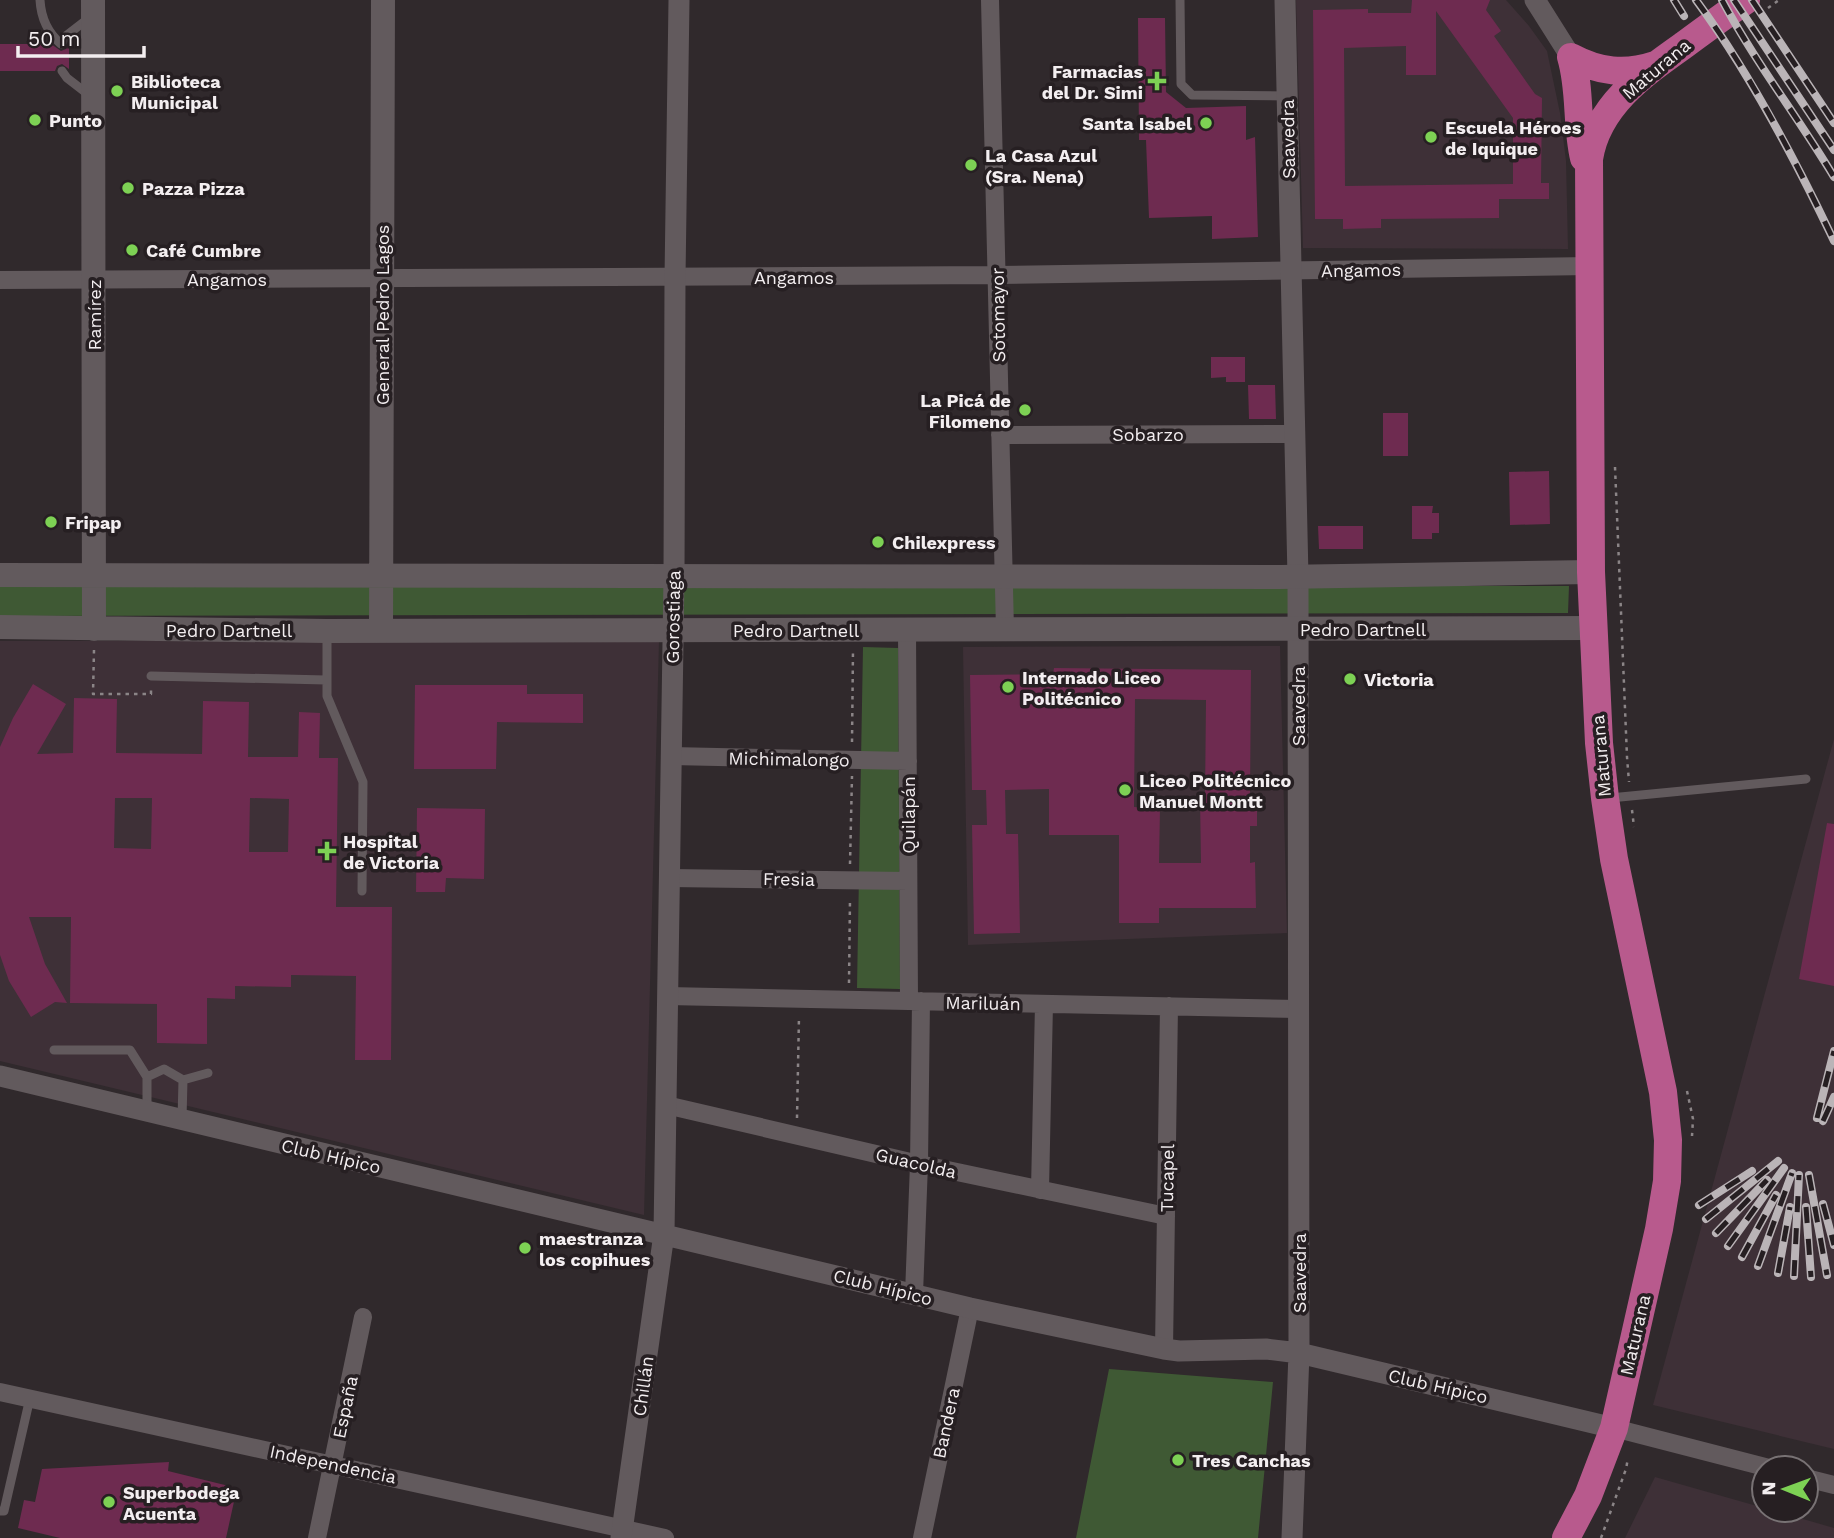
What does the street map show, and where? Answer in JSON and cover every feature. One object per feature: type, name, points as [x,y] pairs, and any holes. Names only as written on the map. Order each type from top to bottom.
[{"type":"highway","name":"Maturana","points":[[1566,1538],[1624,1430],[1667,1181],[1668,1140],[1663,1092],[1614,859],[1618,797],[1599,743],[1592,628],[1588,173],[1591,148],[1598,129],[1623,94],[1657,64],[1745,9]]},
{"type":"highway","points":[[1571,57],[1608,71],[1632,71],[1657,64]]},
{"type":"highway","points":[[1571,57],[1589,82],[1623,94]]},
{"type":"highway","points":[[1571,57],[1588,173]]},
{"type":"main road","name":"General Pedro Lagos","points":[[381,630],[383,0]]},
{"type":"main road","name":"Ramírez","points":[[93,8],[94,629]]},
{"type":"main road","points":[[0,575],[1298,577],[1591,572]]},
{"type":"main road","name":"Pedro Dartnell","points":[[0,627],[327,631],[1592,628]]},
{"type":"street","name":"Gorostiaga","points":[[664,1234],[679,0]]},
{"type":"street","name":"Sotomayor","points":[[990,0],[1005,630]]},
{"type":"street","name":"Saavedra","points":[[1285,0],[1298,577],[1300,1353],[1292,1538]]},
{"type":"street","points":[[1535,0],[1571,57]]},
{"type":"street","name":"Angamos","points":[[0,280],[675,278],[1589,266]]},
{"type":"street","name":"Sobarzo","points":[[1000,435],[1295,434]]},
{"type":"street","name":"Quilapán","points":[[907,629],[908,881],[915,1001],[919,1164],[914,1294]]},
{"type":"street","name":"Michimalongo","points":[[671,756],[908,761]]},
{"type":"street","name":"Fresia","points":[[669,878],[908,881]]},
{"type":"street","name":"Mariluán","points":[[667,996],[1298,1009]]},
{"type":"street","points":[[1040,1190],[1044,1004]]},
{"type":"street","name":"Tucapel","points":[[1164,1349],[1169,1006]]},
{"type":"street","name":"Club Hípico","points":[[0,1076],[970,1308],[1179,1352],[1280,1350],[1300,1353],[1624,1430],[1750,1463]]},
{"type":"street","name":"Guacolda","points":[[666,1105],[919,1164],[1166,1216]]},
{"type":"street","name":"Chillán","points":[[622,1534],[664,1234]]},
{"type":"street","name":"Bandera","points":[[922,1538],[970,1308]]},
{"type":"street","name":"España","points":[[317,1538],[363,1317]]},
{"type":"street","name":"Independencia","points":[[0,1392],[333,1464],[622,1534],[666,1538]]},
{"type":"lane","points":[[40,0],[43,20],[61,44],[93,8]]},
{"type":"lane","points":[[1180,0],[1181,84],[1192,95],[1287,96]]},
{"type":"lane","points":[[62,71],[93,99]]},
{"type":"lane","points":[[327,631],[327,696],[363,782],[362,891]]},
{"type":"lane","points":[[151,676],[326,680]]},
{"type":"lane","points":[[1618,797],[1806,779]]},
{"type":"lane","points":[[54,1050],[130,1050],[147,1077],[147,1113]]},
{"type":"lane","points":[[147,1077],[164,1069],[183,1080],[208,1073]]},
{"type":"lane","points":[[182,1121],[183,1080]]},
{"type":"lane","points":[[0,1511],[4,1511],[30,1398]]},
{"type":"path","points":[[1745,9],[1780,0]]},
{"type":"path","points":[[1614,464],[1626,744],[1618,797],[1634,833]]},
{"type":"path","points":[[94,629],[93,694],[150,694],[151,676]]},
{"type":"path","points":[[849,1000],[853,630]]},
{"type":"path","points":[[796,1135],[799,998]]},
{"type":"path","points":[[1684,1080],[1693,1119],[1691,1144]]},
{"type":"path","points":[[1601,1538],[1626,1469],[1624,1430]]},
{"type":"shaded area","name":"Escuela Héroes de Iquique","points":[[1296,0],[1506,0],[1547,51],[1560,113],[1566,161],[1568,249],[1303,248]]},
{"type":"shaded area","name":"Hospital de Victoria","points":[[0,641],[659,641],[644,1215],[0,1061]]},
{"type":"shaded area","name":"Liceo Politécnico Manuel Montt","points":[[1280,646],[1287,933],[968,945],[963,647]]},
{"type":"shaded area","points":[[1834,739],[1834,1449],[1653,1405]]},
{"type":"shaded area","points":[[1655,1477],[1750,1504],[1750,1524],[1820,1524],[1834,1528],[1834,1538],[1625,1538]]},
{"type":"green space","points":[[0,583],[1569,586],[1568,613],[0,616]]},
{"type":"green space","points":[[863,647],[898,648],[900,989],[857,988]]},
{"type":"green space","name":"Tres Canchas","points":[[1109,1369],[1273,1382],[1258,1538],[1076,1538]]},
{"type":"building","points":[[1412,0],[1490,0],[1486,10],[1501,31],[1494,36],[1535,94],[1542,98],[1541,183],[1549,183],[1549,199],[1499,199],[1499,218],[1381,219],[1381,228],[1343,229],[1343,219],[1315,219],[1313,10],[1368,9],[1368,13],[1411,13]],"holes":[[[1436,11],[1513,118],[1513,184],[1345,186],[1344,48],[1406,46],[1406,75],[1436,75]]]},
{"type":"building","points":[[1138,18],[1165,18],[1166,92],[1186,108],[1246,106],[1246,140],[1255,137],[1258,237],[1212,239],[1212,216],[1149,218],[1146,140],[1139,140]]},
{"type":"building","points":[[0,44],[51,44],[61,51],[69,45],[69,69],[62,64],[57,66],[55,71],[0,71]]},
{"type":"building","points":[[1211,357],[1245,357],[1245,382],[1226,382],[1226,377],[1211,378]]},
{"type":"building","points":[[1248,385],[1275,385],[1276,419],[1249,419]]},
{"type":"building","points":[[1383,413],[1408,413],[1408,456],[1383,456]]},
{"type":"building","points":[[1549,471],[1550,524],[1510,525],[1509,472]]},
{"type":"building","points":[[1412,506],[1433,506],[1432,513],[1439,513],[1439,533],[1432,533],[1432,539],[1412,539]]},
{"type":"building","points":[[1318,526],[1363,526],[1363,549],[1319,549]]},
{"type":"building","points":[[1054,668],[1251,670],[1250,797],[1257,797],[1257,826],[1250,826],[1250,863],[1255,862],[1256,908],[1159,908],[1159,923],[1119,923],[1119,835],[1049,835],[1049,789],[1005,790],[1006,834],[1018,834],[1020,933],[974,934],[972,825],[987,825],[986,790],[972,790],[970,675],[1053,674]],"holes":[[[1135,699],[1206,700],[1205,798],[1200,798],[1201,863],[1159,863],[1160,808],[1134,807]]]},
{"type":"building","points":[[33,684],[66,704],[37,754],[73,753],[74,698],[117,699],[116,753],[202,754],[203,701],[249,702],[248,757],[298,757],[299,712],[320,713],[319,758],[338,758],[336,907],[392,907],[391,1060],[355,1060],[356,976],[291,975],[291,987],[235,986],[235,999],[207,998],[207,1044],[157,1043],[157,1004],[70,1003],[71,917],[29,917],[45,964],[67,1003],[55,1002],[31,1017],[9,981],[0,955],[0,747]],"holes":[[[115,798],[152,798],[151,849],[114,848]],[[250,798],[289,799],[288,852],[249,852]]]},
{"type":"building","points":[[415,685],[527,685],[527,694],[583,694],[583,723],[497,722],[496,769],[414,769]]},
{"type":"building","points":[[417,808],[485,809],[484,879],[446,878],[445,892],[416,892]]},
{"type":"building","points":[[1827,823],[1834,824],[1834,986],[1799,979]]},
{"type":"building","points":[[169,1462],[168,1471],[237,1488],[226,1538],[60,1538],[18,1528],[24,1500],[35,1502],[42,1469]]},
{"type":"railway","points":[[1674,0],[1684,16]]},
{"type":"railway","points":[[1696,0],[1771,117],[1834,241]]},
{"type":"railway","points":[[1722,0],[1834,177]]},
{"type":"railway","points":[[1734,0],[1834,150]]},
{"type":"railway","points":[[1752,0],[1834,123]]},
{"type":"railway","points":[[1817,1118],[1834,1051]]},
{"type":"railway","points":[[1823,1121],[1834,1097]]},
{"type":"railway","points":[[1706,1219],[1778,1161]]},
{"type":"railway","points":[[1728,1246],[1784,1168]]},
{"type":"railway","points":[[1699,1205],[1752,1171]]},
{"type":"railway","points":[[1758,1266],[1792,1173]]},
{"type":"railway","points":[[1794,1276],[1799,1175]]},
{"type":"railway","points":[[1809,1175],[1827,1275]]},
{"type":"railway","points":[[1716,1233],[1767,1180]]},
{"type":"railway","points":[[1742,1257],[1776,1195]]},
{"type":"railway","points":[[1823,1204],[1834,1245]]},
{"type":"railway","points":[[1778,1273],[1790,1207]]},
{"type":"railway","points":[[1806,1207],[1811,1277]]},
{"type":"place","name":"Farmacias del Dr. Simi","points":[[1157,81]]},
{"type":"place","name":"Biblioteca Municipal","points":[[117,91]]},
{"type":"place","name":"Punto","points":[[35,120]]},
{"type":"place","name":"Santa Isabel","points":[[1206,123]]},
{"type":"place","name":"Escuela Héroes de Iquique","points":[[1431,137]]},
{"type":"place","name":"La Casa Azul (Sra. Nena)","points":[[971,165]]},
{"type":"place","name":"Pazza Pizza","points":[[128,188]]},
{"type":"place","name":"Café Cumbre","points":[[132,250]]},
{"type":"place","name":"La Picá de Filomeno","points":[[1025,410]]},
{"type":"place","name":"Fripap","points":[[51,522]]},
{"type":"place","name":"Chilexpress","points":[[878,542]]},
{"type":"place","name":"Victoria","points":[[1350,679]]},
{"type":"place","name":"Internado Liceo Politécnico","points":[[1008,687]]},
{"type":"place","name":"Liceo Politécnico Manuel Montt","points":[[1125,790]]},
{"type":"place","name":"Hospital de Victoria","points":[[327,851]]},
{"type":"place","name":"maestranza los copihues","points":[[525,1248]]},
{"type":"place","name":"Tres Canchas","points":[[1178,1460]]},
{"type":"place","name":"Superbodega Acuenta","points":[[109,1502]]}]
